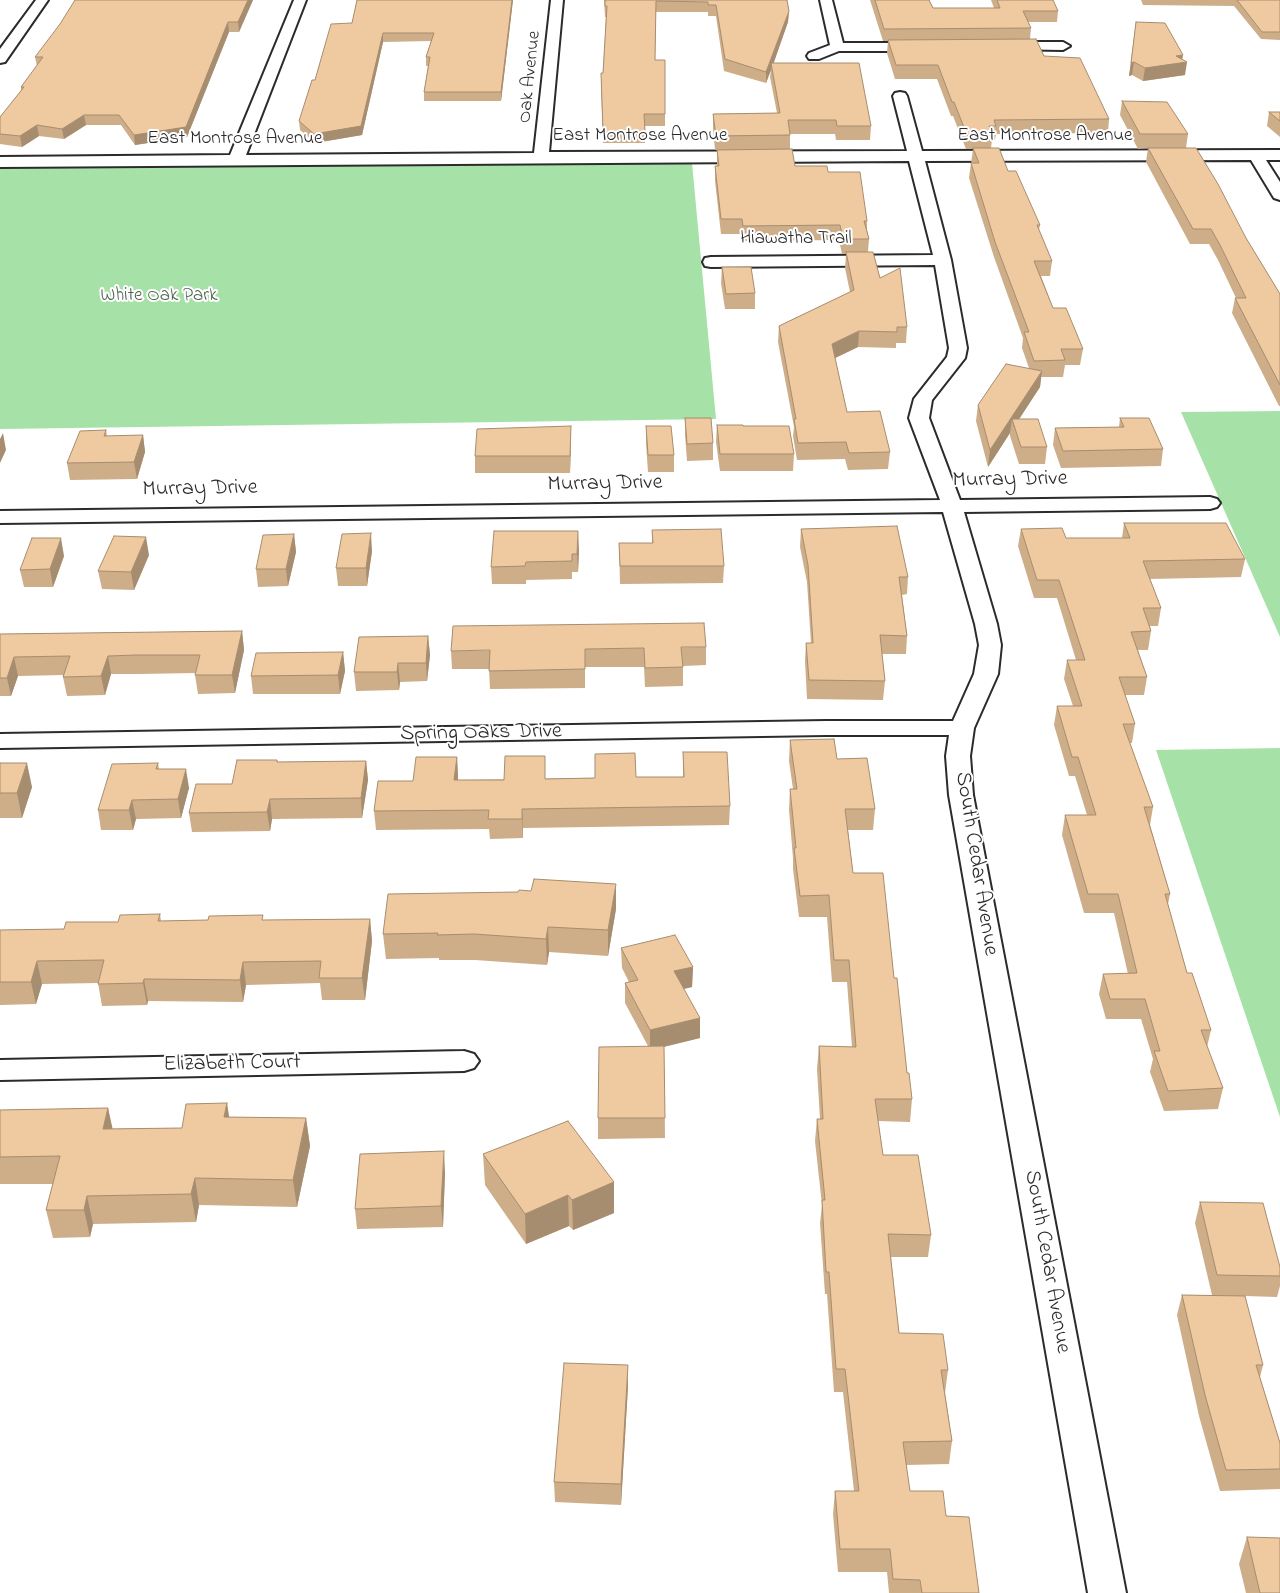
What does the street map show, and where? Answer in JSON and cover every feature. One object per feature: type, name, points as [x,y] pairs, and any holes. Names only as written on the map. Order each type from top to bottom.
[{"type":"street","points":[[0,59],[42,0]]},
{"type":"street","points":[[236,160],[300,0]]},
{"type":"street","name":"Oak Avenue","points":[[541,157],[557,0]]},
{"type":"street","points":[[826,0],[837,47]]},
{"type":"street","points":[[995,46],[1063,46]]},
{"type":"street","points":[[814,56],[837,47],[936,47]]},
{"type":"street","name":"South Cedar Avenue","points":[[900,96],[943,260],[958,348],[956,358],[923,399],[919,418],[952,506],[990,644],[986,674],[962,728],[958,756],[961,795],[1107,1593]]},
{"type":"street","name":"East Montrose Avenue","points":[[0,162],[541,157],[1280,155]]},
{"type":"street","points":[[1256,156],[1280,195]]},
{"type":"street","name":"Hiawatha Trail","points":[[710,262],[943,260]]},
{"type":"street","name":"Murray Drive","points":[[0,517],[1210,503]]},
{"type":"street","name":"Spring Oaks Drive","points":[[0,741],[826,728],[962,728]]},
{"type":"street","name":"Elizabeth Court","points":[[0,1070],[464,1061]]},
{"type":"green space","name":"White Oak Park","points":[[692,163],[716,419],[0,429],[0,168]]},
{"type":"green space","points":[[1280,411],[1280,637],[1181,412]]},
{"type":"green space","points":[[1280,748],[1280,1117],[1156,750]]},
{"type":"building","points":[[75,0],[248,0],[238,22],[228,22],[186,127],[134,135],[119,115],[84,115],[62,129],[37,125],[20,136],[0,134],[0,117],[24,87],[21,87],[43,57],[35,57],[60,24]]},
{"type":"building","points":[[357,0],[512,0],[501,92],[424,92],[430,57],[426,57],[434,33],[383,33],[361,126],[314,134],[299,121],[312,80],[315,80],[331,24],[352,23]]},
{"type":"building","points":[[605,0],[787,0],[789,11],[766,72],[725,59],[716,5],[708,5],[708,2],[656,1],[655,60],[665,60],[665,114],[644,114],[645,131],[603,132],[601,73],[603,73],[607,6],[605,6]]},
{"type":"building","points":[[875,0],[929,0],[933,8],[1000,8],[997,0],[1053,0],[1058,11],[1023,11],[1031,28],[884,29]]},
{"type":"building","points":[[1237,0],[1280,0],[1280,32],[1262,32]]},
{"type":"building","points":[[1136,22],[1165,23],[1183,55],[1176,56],[1187,62],[1145,68],[1134,62],[1131,63]]},
{"type":"building","points":[[1036,39],[1044,56],[1080,58],[1109,119],[994,120],[996,126],[989,126],[993,135],[967,135],[938,65],[896,65],[888,40]]},
{"type":"building","points":[[771,63],[859,63],[871,126],[837,126],[836,120],[788,120],[790,135],[716,136],[713,114],[780,113]]},
{"type":"building","points":[[1122,101],[1167,102],[1188,134],[1140,134]]},
{"type":"building","points":[[1269,112],[1280,112],[1280,121]]},
{"type":"building","points":[[973,148],[999,148],[1008,171],[1016,171],[1040,225],[1037,225],[1052,261],[1034,261],[1053,308],[1066,308],[1083,349],[1061,349],[1065,360],[1034,361],[1024,332],[1029,332],[995,242],[971,163],[979,163]]},
{"type":"building","points":[[1148,148],[1196,148],[1218,184],[1246,238],[1280,294],[1280,385],[1235,298],[1246,298],[1220,245],[1211,229],[1193,229]]},
{"type":"building","points":[[792,149],[795,166],[827,166],[828,172],[860,172],[867,221],[864,221],[869,239],[843,239],[840,225],[743,226],[742,219],[721,219],[715,166],[719,166],[717,150]]},
{"type":"building","points":[[846,252],[873,252],[880,278],[900,268],[907,327],[897,327],[897,332],[859,331],[832,344],[847,412],[880,411],[890,452],[849,453],[846,442],[798,443],[794,419],[796,419],[779,326],[854,290]]},
{"type":"building","points":[[722,267],[751,267],[755,293],[726,294]]},
{"type":"building","points":[[1006,364],[1042,371],[990,450],[978,405]]},
{"type":"building","points":[[685,418],[711,418],[713,443],[687,444]]},
{"type":"building","points":[[1120,418],[1149,418],[1163,449],[1063,451],[1055,428],[1124,427]]},
{"type":"building","points":[[1012,419],[1038,419],[1047,447],[1021,447]]},
{"type":"building","points":[[717,425],[789,426],[794,454],[720,454]]},
{"type":"building","points":[[571,426],[570,456],[475,456],[477,429]]},
{"type":"building","points":[[646,426],[671,426],[674,455],[648,455]]},
{"type":"building","points":[[106,430],[104,436],[143,435],[134,462],[67,463],[80,431]]},
{"type":"building","points":[[1124,523],[1226,523],[1245,559],[1143,561],[1161,608],[1143,608],[1151,631],[1131,632],[1147,677],[1119,677],[1135,724],[1123,724],[1153,807],[1144,807],[1170,894],[1165,894],[1187,973],[1192,973],[1211,1030],[1201,1030],[1223,1088],[1168,1091],[1154,1051],[1160,1051],[1145,999],[1110,999],[1103,974],[1137,973],[1118,894],[1088,894],[1065,815],[1096,815],[1078,757],[1072,757],[1057,706],[1082,706],[1067,660],[1085,660],[1059,580],[1037,580],[1021,529],[1062,528],[1066,538],[1130,538]]},
{"type":"building","points":[[897,526],[908,577],[899,577],[907,636],[880,635],[885,681],[809,680],[806,643],[813,643],[808,565],[801,529]]},
{"type":"building","points":[[721,529],[724,566],[620,566],[619,543],[653,543],[652,530]]},
{"type":"building","points":[[494,531],[578,531],[577,554],[572,554],[572,561],[526,562],[525,566],[491,567]]},
{"type":"building","points":[[371,533],[366,568],[336,568],[342,534]]},
{"type":"building","points":[[294,534],[286,569],[256,569],[263,535]]},
{"type":"building","points":[[114,536],[146,537],[131,572],[98,571]]},
{"type":"building","points":[[32,538],[61,538],[50,569],[20,570]]},
{"type":"building","points":[[704,623],[706,647],[681,647],[683,667],[645,668],[644,648],[585,649],[585,669],[489,671],[490,650],[451,651],[453,626]]},
{"type":"building","points":[[242,631],[232,675],[195,675],[200,655],[136,655],[108,656],[101,676],[63,677],[70,656],[14,657],[7,678],[0,678],[0,634]]},
{"type":"building","points":[[428,636],[426,663],[398,663],[397,672],[354,672],[359,637]]},
{"type":"building","points":[[343,652],[338,675],[251,676],[256,653]]},
{"type":"building","points":[[834,739],[837,759],[867,758],[875,809],[845,809],[853,873],[883,873],[894,978],[897,978],[907,1073],[909,1073],[912,1099],[875,1099],[883,1155],[918,1155],[931,1235],[888,1234],[899,1333],[943,1334],[948,1370],[941,1370],[952,1441],[903,1442],[910,1491],[943,1491],[946,1516],[969,1517],[979,1593],[922,1593],[920,1580],[893,1579],[890,1549],[840,1549],[835,1491],[859,1491],[845,1369],[836,1369],[829,1272],[826,1272],[822,1200],[825,1200],[817,1119],[823,1119],[819,1046],[856,1047],[849,960],[834,960],[829,895],[800,896],[794,848],[796,848],[790,789],[797,789],[790,740]]},
{"type":"building","points":[[683,752],[727,752],[730,806],[522,809],[522,819],[488,819],[489,810],[374,811],[378,781],[413,781],[416,757],[457,757],[454,780],[504,780],[505,756],[545,756],[545,779],[595,778],[595,754],[635,753],[636,777],[684,777]]},
{"type":"building","points":[[237,760],[277,760],[277,762],[366,761],[361,798],[270,799],[267,812],[189,813],[196,784],[232,784]]},
{"type":"building","points":[[0,763],[27,763],[17,793],[0,793]]},
{"type":"building","points":[[158,763],[156,769],[186,769],[178,799],[132,800],[129,810],[98,810],[112,764]]},
{"type":"building","points":[[534,879],[616,884],[608,930],[548,927],[546,939],[474,934],[383,934],[388,894],[531,891]]},
{"type":"building","points":[[160,914],[158,921],[208,920],[209,916],[263,915],[262,920],[370,919],[362,978],[319,978],[321,961],[243,962],[240,980],[144,979],[143,983],[98,984],[104,960],[37,961],[31,982],[0,982],[0,930],[64,929],[66,922],[118,922],[120,915]]},
{"type":"building","points":[[675,935],[693,967],[674,971],[700,1018],[650,1030],[625,983],[638,980],[621,948]]},
{"type":"building","points":[[664,1046],[665,1118],[598,1118],[599,1047]]},
{"type":"building","points":[[227,1103],[224,1117],[306,1118],[293,1180],[195,1178],[191,1194],[87,1196],[84,1210],[46,1210],[60,1156],[0,1157],[0,1110],[108,1108],[103,1129],[182,1128],[186,1104]]},
{"type":"building","points":[[568,1121],[614,1182],[572,1200],[568,1195],[525,1214],[483,1154]]},
{"type":"building","points":[[444,1151],[441,1206],[355,1209],[360,1154]]},
{"type":"building","points":[[1200,1202],[1263,1203],[1280,1267],[1280,1276],[1217,1275]]},
{"type":"building","points":[[1182,1295],[1245,1296],[1263,1365],[1256,1365],[1280,1443],[1280,1469],[1226,1470],[1205,1395]]},
{"type":"building","points":[[564,1363],[628,1365],[621,1484],[554,1482]]},
{"type":"building","points":[[1247,1537],[1280,1538],[1280,1593],[1260,1593]]}]
